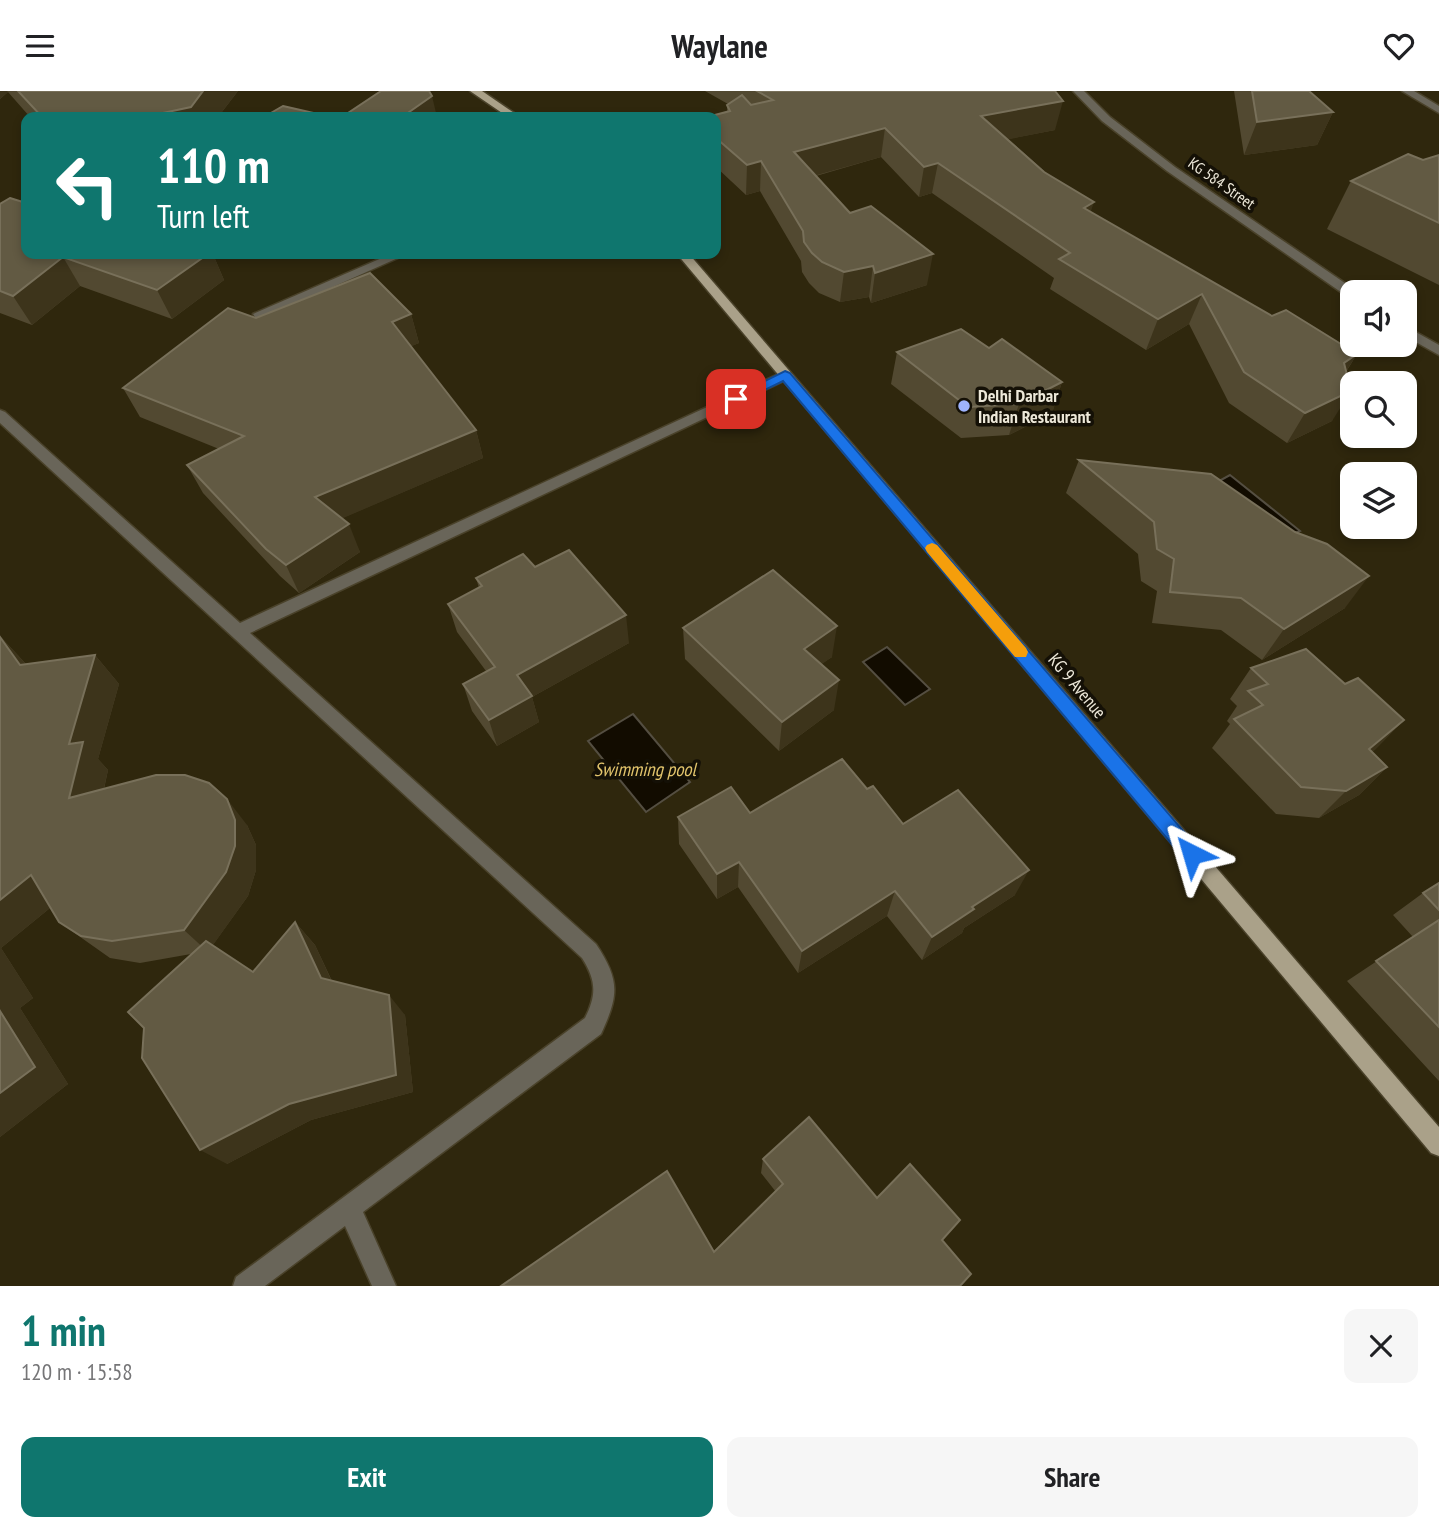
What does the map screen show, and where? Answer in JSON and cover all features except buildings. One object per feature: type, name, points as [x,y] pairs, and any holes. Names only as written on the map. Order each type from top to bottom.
[{"type":"main road","points":[[475,91],[507,112]]},
{"type":"main road","name":"KG 9 Avenue","points":[[687,259],[1439,1145]]},
{"type":"street","name":"KG 584 Street","points":[[1078,91],[1105,120],[1171,169],[1340,285]]},
{"type":"street","points":[[1407,91],[1439,110]]},
{"type":"street","points":[[260,314],[389,259]]},
{"type":"street","points":[[1417,337],[1439,351]]},
{"type":"street","points":[[238,631],[785,375]]},
{"type":"street","points":[[0,415],[589,951],[605,975],[606,1001],[593,1026],[245,1286]]},
{"type":"street","points":[[350,1209],[384,1286]]},
{"type":"water","points":[[1230,475],[1300,531],[1268,546],[1199,492]]},
{"type":"water","points":[[887,647],[930,689],[905,705],[863,662]]},
{"type":"water","name":"Swimming pool","points":[[633,714],[690,782],[646,812],[588,741]]},
{"type":"slow traffic","points":[[932,548],[1021,652]]},
{"type":"place","name":"Delhi Darbar Indian Restaurant","points":[[964,406]]},
{"type":"route","points":[[736,399],[785,375],[1192,854]]}]
